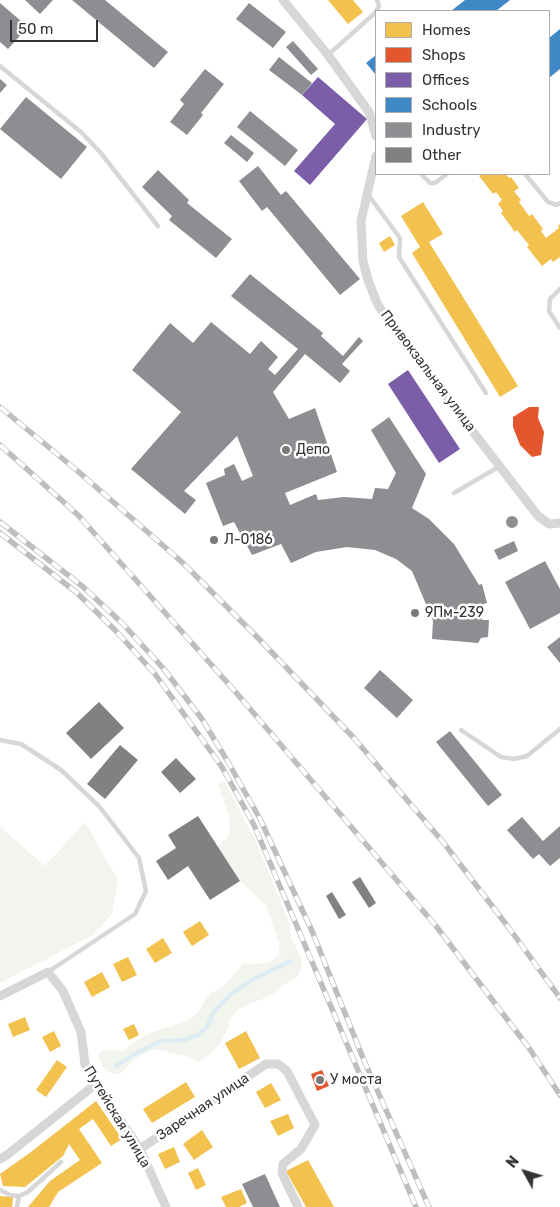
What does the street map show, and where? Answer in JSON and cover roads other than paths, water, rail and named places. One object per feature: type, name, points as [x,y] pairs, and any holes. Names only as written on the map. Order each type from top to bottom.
[{"type":"street","points":[[283,0],[328,55],[369,112],[375,133]]},
{"type":"street","name":"Привокзальная улица","points":[[375,160],[361,220],[363,253],[368,280],[377,303],[390,324],[538,516],[549,524],[560,523]]},
{"type":"street","points":[[0,996],[48,972]]},
{"type":"street","name":"Путейская улица","points":[[48,972],[63,991],[80,1032],[84,1064],[140,1149],[166,1207]]},
{"type":"street","name":"Заречная улица","points":[[140,1149],[266,1064],[278,1064],[288,1071],[315,1125],[301,1149],[284,1164],[282,1173],[298,1207]]},
{"type":"street","points":[[0,1159],[96,1084]]},
{"type":"lane","points":[[328,55],[375,13]]},
{"type":"lane","points":[[0,66],[81,132],[100,152],[158,226]]},
{"type":"lane","points":[[369,112],[375,120]]},
{"type":"lane","points":[[422,175],[430,183],[436,183],[446,175]]},
{"type":"lane","points":[[526,175],[548,202],[556,205],[560,203]]},
{"type":"lane","points":[[367,192],[400,238],[399,257],[486,393]]},
{"type":"lane","points":[[560,289],[550,299],[549,311],[560,328]]},
{"type":"lane","points":[[454,493],[500,466]]},
{"type":"lane","points":[[460,730],[501,757],[514,759],[527,756],[560,729]]},
{"type":"lane","points":[[0,740],[21,744],[61,770],[99,806],[139,858],[146,891],[135,914],[48,972]]},
{"type":"lane","points":[[0,1190],[10,1195],[18,1196],[28,1192],[61,1162]]},
{"type":"lane","points":[[17,1207],[18,1196]]},
{"type":"waterway","points":[[116,1066],[138,1052],[161,1041],[184,1040],[198,1035],[207,1027],[213,1013],[231,994],[254,979],[291,961]]},
{"type":"railway","points":[[0,407],[80,473],[183,563],[353,737],[443,842],[560,998]]},
{"type":"railway","points":[[0,445],[78,515],[233,689],[436,926],[529,1048],[560,1095]]},
{"type":"railway","points":[[0,522],[82,586],[122,623],[163,668],[202,719],[260,819],[312,931],[363,1058],[429,1207]]},
{"type":"railway","points":[[0,533],[76,592],[115,630],[155,674],[222,767],[254,825],[416,1207]]},
{"type":"place","name":"Депо","points":[[286,450]]},
{"type":"place","name":"Л-0186","points":[[214,540]]},
{"type":"place","name":"9Пм-239","points":[[415,613]]},
{"type":"place","name":"У моста","points":[[320,1080]]}]
